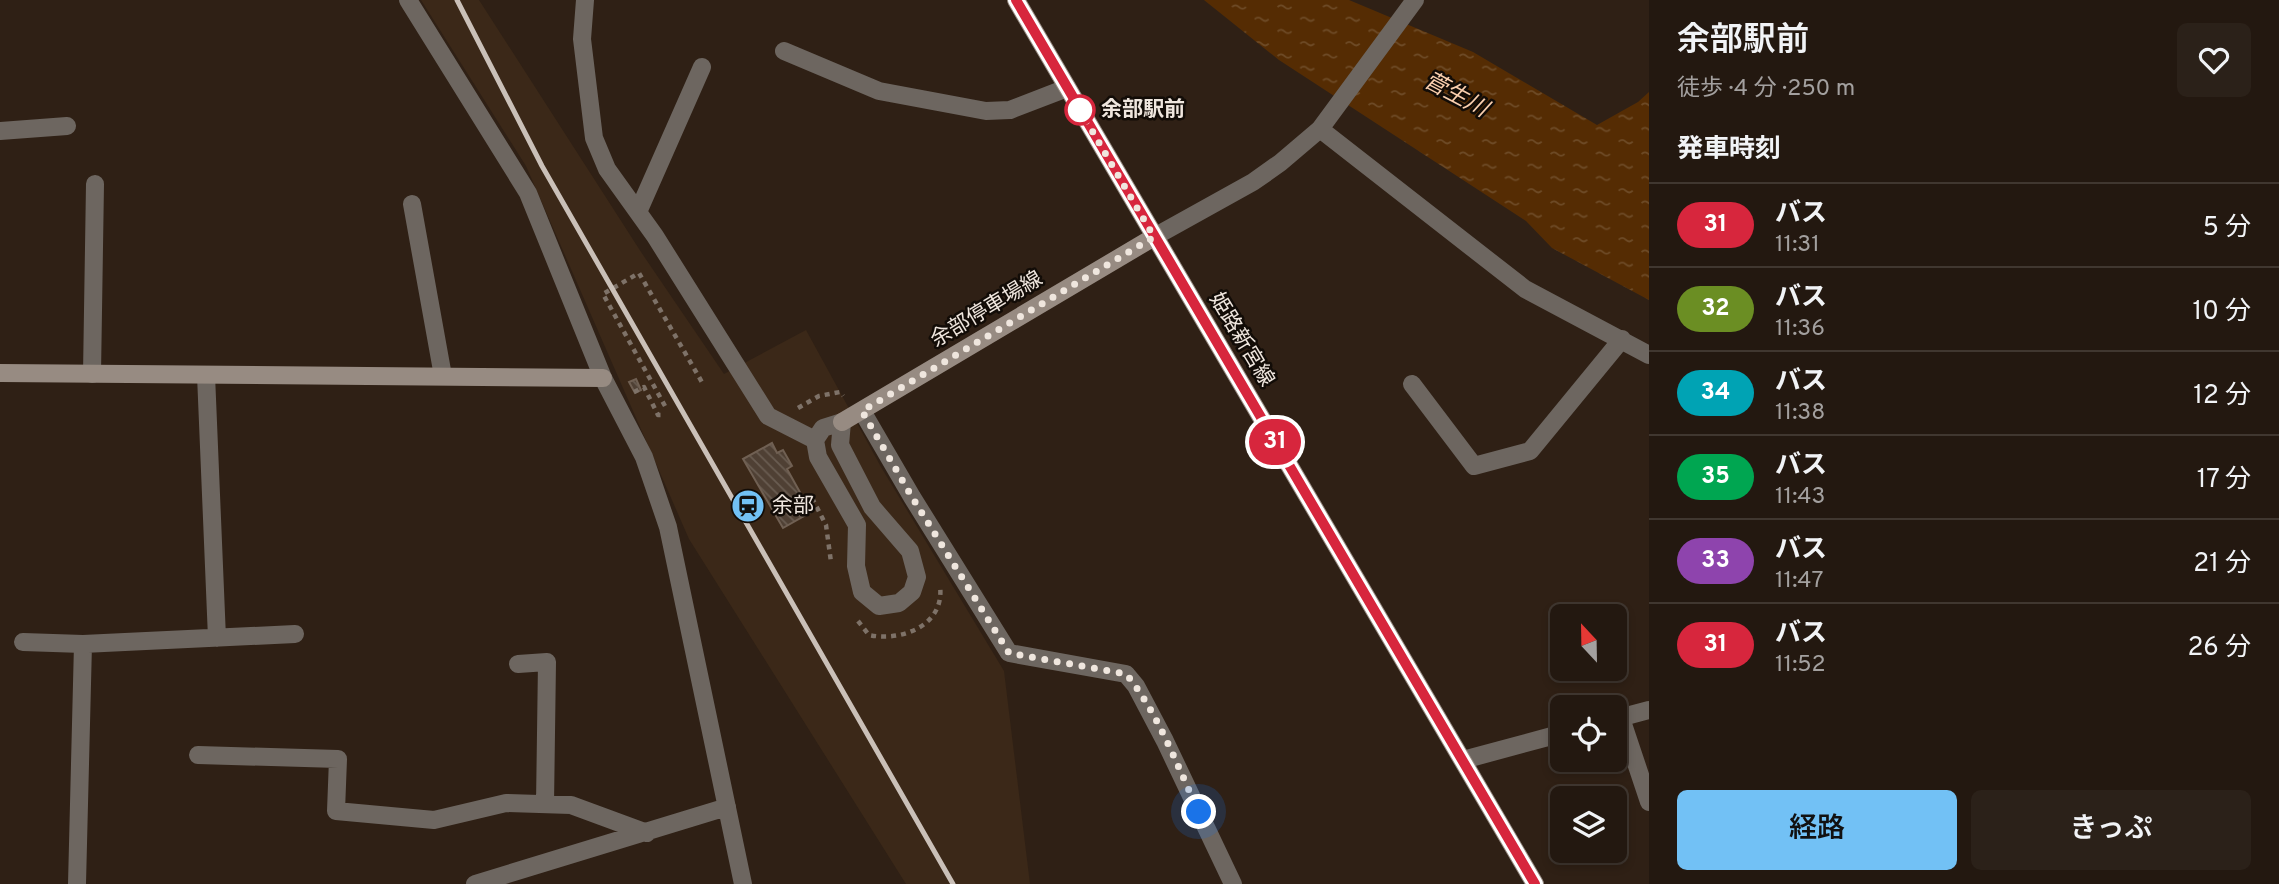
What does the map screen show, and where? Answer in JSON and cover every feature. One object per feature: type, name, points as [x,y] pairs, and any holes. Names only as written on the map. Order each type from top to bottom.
[{"type":"main road","name":"姫路新宮線","points":[[1016,0],[1535,884]]},
{"type":"main road","name":"余部停車場線","points":[[842,422],[1154,237]]},
{"type":"main road","points":[[0,373],[603,378]]},
{"type":"street","points":[[408,0],[528,193],[603,378],[644,457],[668,527],[743,884]]},
{"type":"street","points":[[585,0],[582,39],[594,138],[607,169],[638,212],[768,416],[815,440]]},
{"type":"street","points":[[1154,237],[1253,182],[1280,163],[1325,122],[1415,0]]},
{"type":"street","points":[[784,51],[879,91],[986,111],[1010,110],[1067,88]]},
{"type":"street","points":[[638,212],[702,67]]},
{"type":"street","points":[[1325,122],[1525,289],[1649,355]]},
{"type":"street","points":[[0,131],[67,126]]},
{"type":"street","points":[[92,374],[95,184]]},
{"type":"street","points":[[412,204],[443,376]]},
{"type":"street","points":[[1412,384],[1474,466],[1530,451],[1622,339]]},
{"type":"street","points":[[206,374],[217,638]]},
{"type":"street","points":[[862,411],[1009,653],[1126,674],[1136,686],[1166,741],[1233,884]]},
{"type":"street","points":[[842,422],[840,445],[872,508],[910,551],[917,577],[912,593],[899,603],[879,606],[862,592],[856,566],[857,525],[818,457],[815,440],[823,428],[842,422]]},
{"type":"street","points":[[23,642],[83,644],[295,634]]},
{"type":"street","points":[[77,884],[83,644]]},
{"type":"street","points":[[518,664],[547,662],[544,804]]},
{"type":"street","points":[[1627,716],[1649,710]]},
{"type":"street","points":[[1463,760],[1550,737]]},
{"type":"street","points":[[1627,742],[1649,802]]},
{"type":"street","points":[[198,755],[338,759],[337,811],[434,820],[506,803],[571,805],[647,833]]},
{"type":"street","points":[[475,884],[727,807]]},
{"type":"path","points":[[665,406],[603,294],[639,272],[703,384]]},
{"type":"path","points":[[628,395],[644,387],[658,415],[664,415]]},
{"type":"shaded area","points":[[421,0],[479,0],[641,252],[724,374],[806,330],[881,467],[1004,671],[1030,884],[906,884],[689,539],[526,166]]},
{"type":"water","name":"菅生川","points":[[1204,0],[1349,0],[1473,52],[1597,125],[1638,102],[1649,92],[1649,300],[1552,248],[1526,221],[1279,60]]},
{"type":"building","points":[[636,379],[641,390],[635,393],[629,382]]},
{"type":"building","points":[[772,443],[777,453],[783,450],[792,466],[787,469],[811,512],[783,528],[743,459]]},
{"type":"railway","points":[[457,0],[542,166],[953,884]]},
{"type":"bus line","name":"31","points":[[1016,0],[1535,884]]},
{"type":"place","name":"余部駅前","points":[[1080,110]]},
{"type":"place","name":"余部","points":[[748,506]]},
{"type":"route","points":[[1080,110],[1154,237],[862,411],[1009,653],[1126,674],[1136,686],[1166,741],[1199,812]]}]
